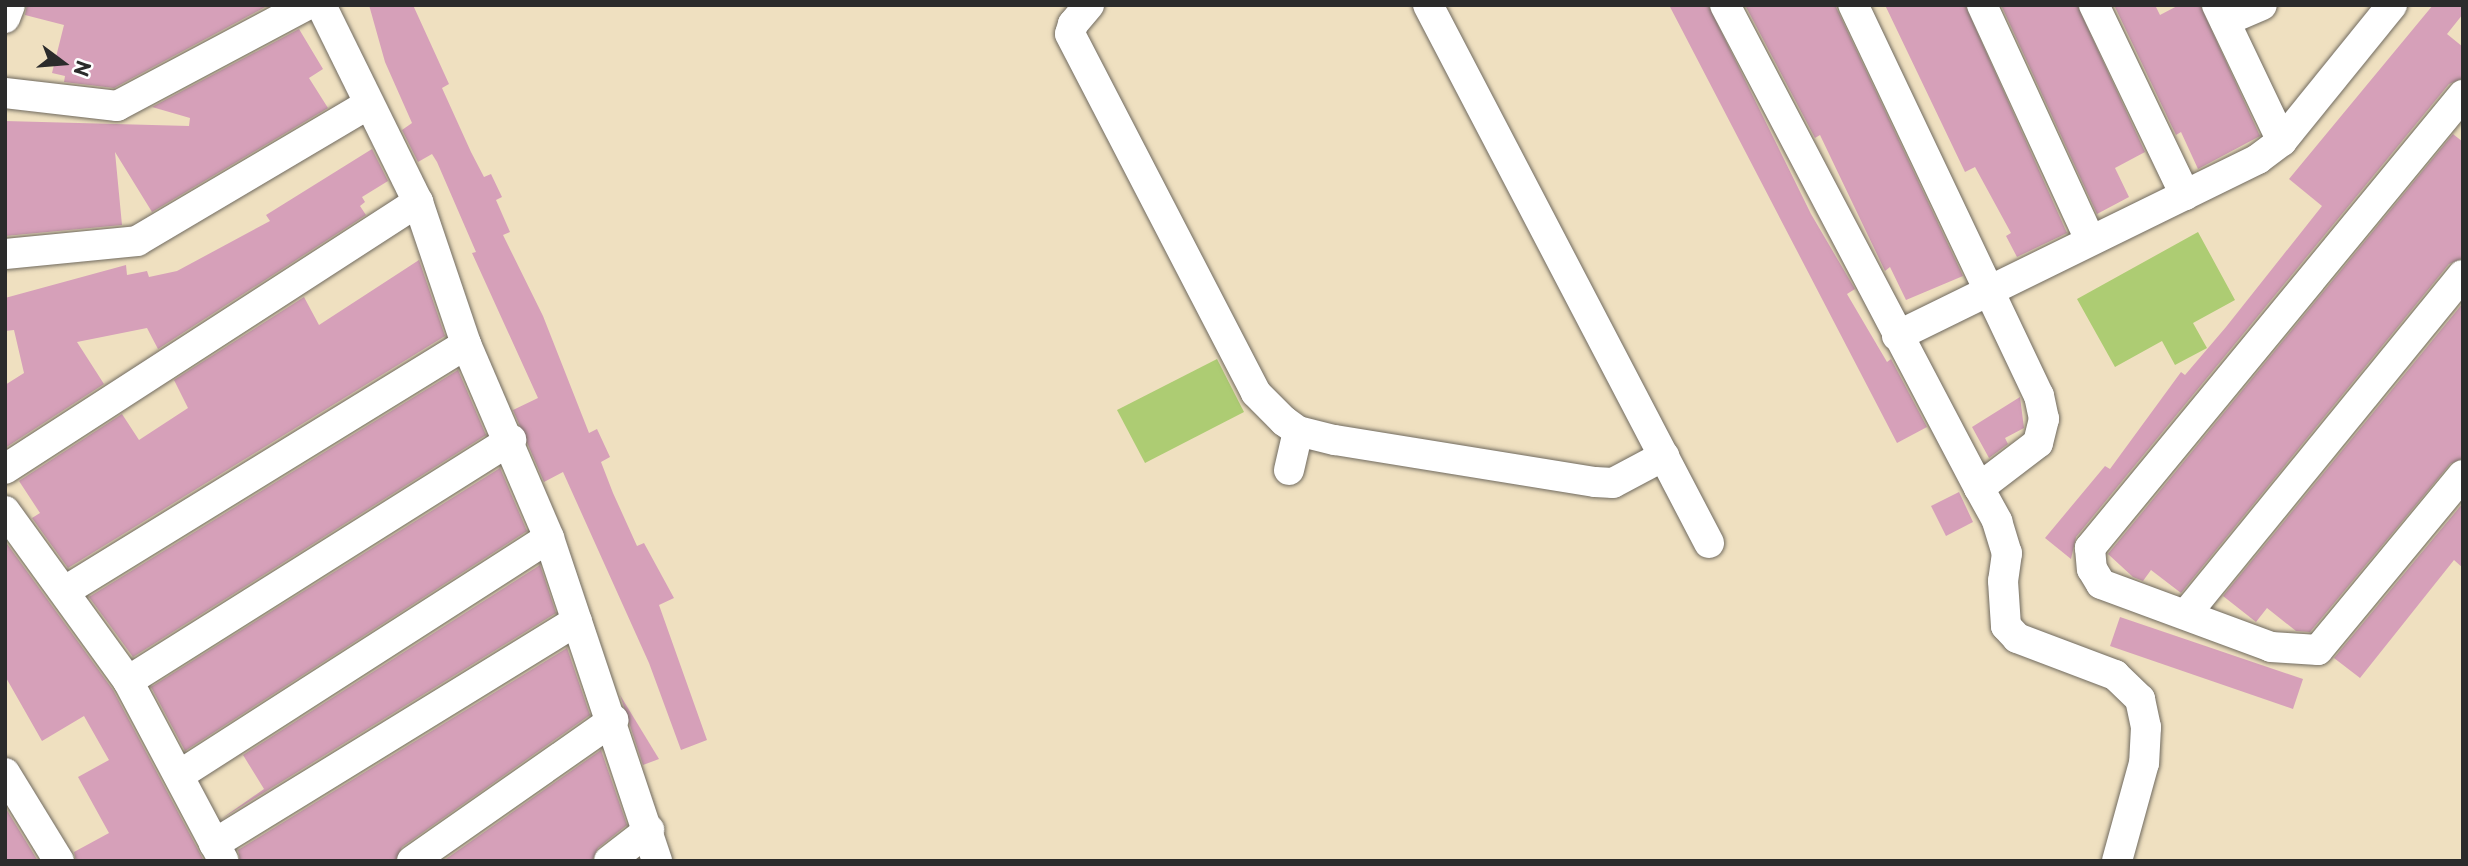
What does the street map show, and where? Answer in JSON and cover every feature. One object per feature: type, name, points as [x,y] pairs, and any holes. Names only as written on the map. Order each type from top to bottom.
[{"type":"street","points":[[5,18],[10,5]]},
{"type":"street","points":[[5,93],[117,106],[307,5]]},
{"type":"street","points":[[321,5],[367,105],[418,202],[466,344],[511,440],[550,538],[614,720],[657,861]]},
{"type":"street","points":[[1089,5],[1073,24],[1070,34],[1256,393],[1298,431],[1595,482],[1612,483],[1664,456]]},
{"type":"street","points":[[1428,5],[1709,543]]},
{"type":"street","points":[[1725,5],[1896,336],[1997,521],[2007,553],[2003,601],[2006,625],[2017,638],[2115,675],[2140,698],[2146,727],[2144,763],[2117,861]]},
{"type":"street","points":[[1853,5],[2039,396],[2044,419],[2038,443],[1979,488]]},
{"type":"street","points":[[1982,5],[2091,240]]},
{"type":"street","points":[[2094,5],[2185,195]]},
{"type":"street","points":[[2262,5],[2221,13],[2282,141]]},
{"type":"street","points":[[1896,336],[2258,159],[2282,141],[2392,5]]},
{"type":"street","points":[[2463,95],[2090,548],[2092,569],[2101,584],[2187,613],[2271,647],[2318,650],[2463,475]]},
{"type":"street","points":[[5,254],[137,241],[367,105]]},
{"type":"street","points":[[5,469],[418,202]]},
{"type":"street","points":[[2187,613],[2463,275]]},
{"type":"street","points":[[65,591],[466,344]]},
{"type":"street","points":[[1289,470],[1298,431]]},
{"type":"street","points":[[128,681],[511,440]]},
{"type":"street","points":[[5,510],[128,681],[181,774],[219,853],[577,621]]},
{"type":"street","points":[[181,774],[550,538]]},
{"type":"street","points":[[412,861],[614,720]]},
{"type":"street","points":[[5,773],[59,861]]},
{"type":"street","points":[[2131,813],[2142,861]]},
{"type":"street","points":[[609,861],[649,831]]},
{"type":"green space","points":[[2198,232],[2235,300],[2193,323],[2207,348],[2175,365],[2162,341],[2115,367],[2077,299]]},
{"type":"green space","points":[[1217,359],[1244,412],[1145,463],[1117,410]]},
{"type":"building","points":[[27,5],[269,5],[114,88],[64,82],[65,76],[52,73],[64,25],[25,15]]},
{"type":"building","points":[[369,5],[413,5],[449,84],[442,88],[471,152],[484,177],[491,174],[502,197],[496,200],[510,232],[503,235],[543,316],[589,433],[597,429],[610,457],[601,462],[613,493],[637,546],[644,543],[674,598],[659,605],[707,740],[681,750],[649,663],[563,472],[544,482],[513,410],[538,398],[472,253],[476,252],[437,162],[432,154],[418,162],[402,130],[412,123],[385,62]]},
{"type":"building","points":[[1669,5],[1708,5],[1811,214],[1855,289],[1847,294],[1887,362],[1891,359],[1927,427],[1897,443]]},
{"type":"building","points":[[1745,5],[1835,5],[1963,276],[1906,300],[1890,267],[1885,271],[1820,135],[1815,138]]},
{"type":"building","points":[[1885,5],[1965,5],[2067,233],[2017,257],[2006,236],[2011,233],[1975,167],[1965,172]]},
{"type":"building","points":[[2001,5],[2077,5],[2145,152],[2115,168],[2129,197],[2097,214]]},
{"type":"building","points":[[2114,5],[2155,5],[2160,15],[2179,5],[2200,5],[2260,136],[2198,169],[2181,132],[2176,135]]},
{"type":"building","points":[[2433,5],[2463,5],[2463,14],[2447,34],[2463,47],[2463,78],[2449,84],[2076,537],[2071,559],[2045,538],[2105,466],[2110,469],[2181,372],[2185,375],[2226,327],[2322,206],[2289,179]]},
{"type":"building","points":[[299,29],[323,69],[309,78],[328,108],[152,212],[115,152],[122,225],[5,236],[5,121],[189,126],[190,118],[152,107]]},
{"type":"building","points":[[2453,134],[2463,142],[2463,258],[2449,264],[2181,593],[2151,570],[2143,581],[2133,577],[2108,554]]},
{"type":"building","points":[[372,149],[388,181],[362,197],[365,202],[360,206],[366,215],[158,349],[147,328],[77,342],[104,384],[5,448],[5,385],[24,373],[14,330],[5,331],[5,298],[126,265],[127,275],[147,271],[149,277],[177,271],[270,221],[266,215]]},
{"type":"building","points":[[419,260],[445,336],[68,568],[32,518],[40,513],[19,481],[122,414],[139,440],[188,408],[174,380],[304,297],[319,325]]},
{"type":"building","points":[[2463,303],[2463,458],[2450,464],[2310,632],[2296,631],[2267,608],[2256,622],[2223,596]]},
{"type":"building","points":[[458,370],[486,435],[133,657],[89,597]]},
{"type":"building","points":[[2020,397],[2024,428],[2005,438],[2008,444],[1989,458],[1972,427]]},
{"type":"building","points":[[500,468],[527,531],[185,751],[151,687]]},
{"type":"building","points":[[1959,492],[1973,522],[1946,536],[1931,506]]},
{"type":"building","points":[[2463,503],[2463,568],[2454,560],[2360,678],[2334,658]]},
{"type":"building","points":[[5,541],[113,690],[204,861],[76,861],[74,852],[109,833],[78,777],[109,760],[84,716],[42,741],[5,676]]},
{"type":"building","points":[[540,565],[556,613],[221,819],[264,789],[243,755]]},
{"type":"building","points":[[2120,617],[2303,679],[2293,709],[2110,646]]},
{"type":"building","points":[[567,648],[590,715],[402,847],[395,861],[240,861],[238,850]]},
{"type":"building","points":[[620,695],[659,759],[643,765]]},
{"type":"building","points":[[601,750],[627,825],[598,848],[592,861],[443,861]]},
{"type":"building","points":[[5,807],[38,861],[5,861]]}]
